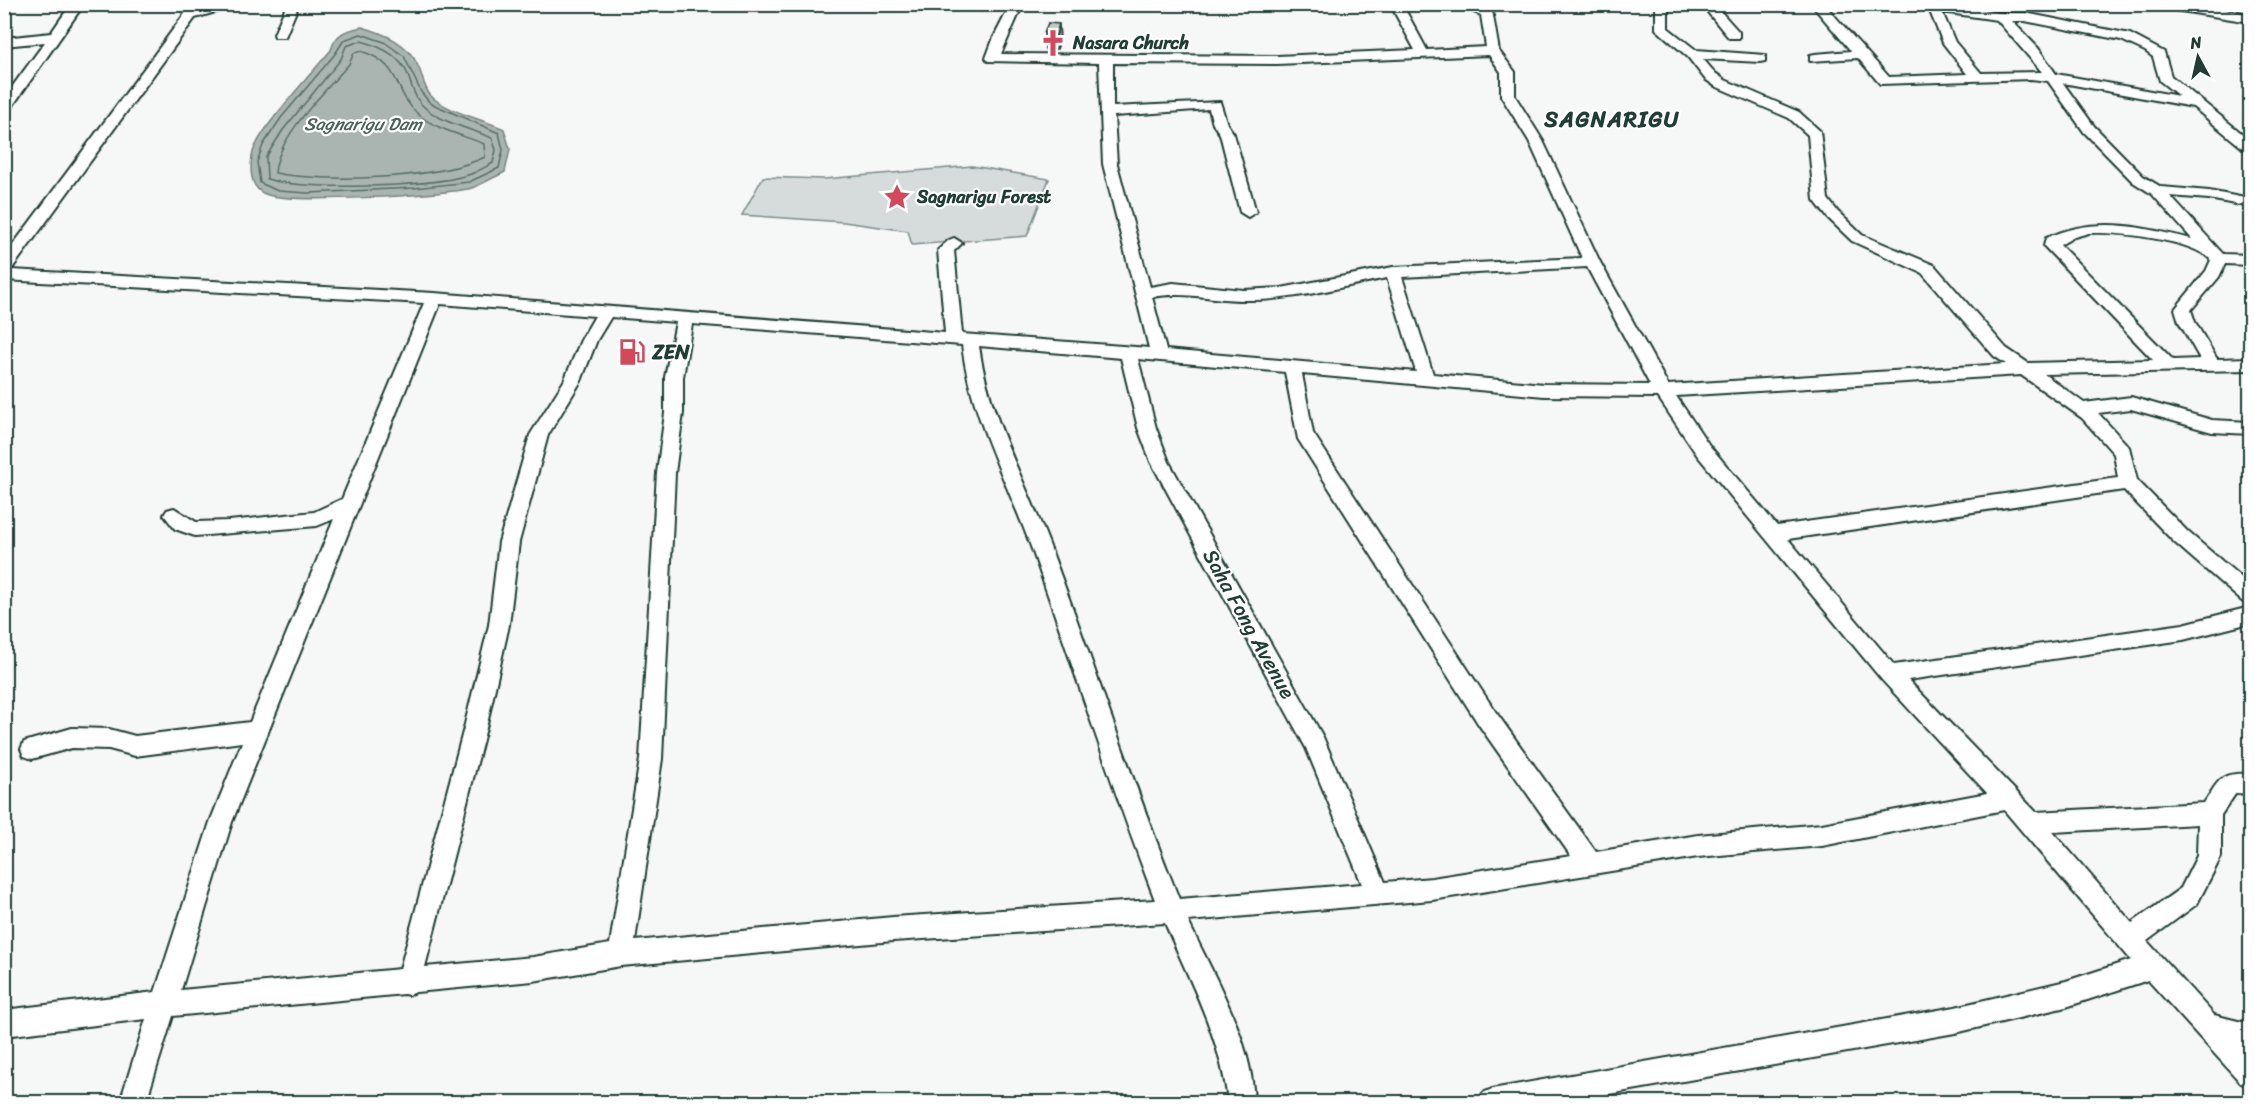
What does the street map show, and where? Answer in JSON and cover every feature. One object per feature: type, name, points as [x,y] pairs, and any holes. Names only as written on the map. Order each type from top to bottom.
[{"type":"street","points":[[4,108],[78,4]]},
{"type":"street","points":[[4,269],[195,10],[237,4]]},
{"type":"street","points":[[1017,4],[1000,37],[993,57],[1277,60],[1493,51]]},
{"type":"street","points":[[1396,4],[1423,54]]},
{"type":"street","points":[[1459,4],[1486,9],[1493,51],[1508,72],[1508,96],[1536,141],[1592,262],[1662,391],[1716,468],[1889,674],[2031,823],[2129,940],[2250,1074]]},
{"type":"street","points":[[1662,4],[1662,29],[1693,54],[1710,76],[1720,83],[1794,115],[1807,124],[1815,134],[1821,200],[1833,215],[1857,238],[1928,269],[2000,352],[2082,409],[2103,428],[2122,452],[2128,483],[2181,537],[2250,596]]},
{"type":"street","points":[[1707,4],[1734,35]]},
{"type":"street","points":[[1817,4],[1881,79],[1891,82],[2031,75],[2054,77],[2197,104]]},
{"type":"street","points":[[1918,4],[2001,17],[2025,17],[2125,37],[2144,45],[2159,55],[2165,78],[2250,147]]},
{"type":"street","points":[[2162,4],[2250,18]]},
{"type":"street","points":[[1933,5],[1949,42],[1978,78]]},
{"type":"street","points":[[280,34],[288,8]]},
{"type":"street","points":[[2001,17],[2054,77],[2089,129],[2138,178],[2157,191],[2214,253],[2213,273],[2183,309],[2187,322],[2211,364]]},
{"type":"street","points":[[4,42],[53,37]]},
{"type":"street","points":[[1693,54],[1760,58]]},
{"type":"street","points":[[1815,58],[1859,54]]},
{"type":"street","points":[[1106,58],[1110,164],[1159,355]]},
{"type":"street","points":[[1107,112],[1215,105],[1220,124],[1227,134],[1248,212]]},
{"type":"street","points":[[2157,191],[2209,195],[2250,203]]},
{"type":"street","points":[[2168,365],[2065,261],[2052,246],[2052,241],[2065,233],[2108,228],[2250,260]]},
{"type":"street","points":[[954,243],[946,250],[962,339],[987,418],[1060,601],[1112,752],[1172,911],[1223,1031],[1239,1080],[1241,1102]]},
{"type":"street","points":[[1144,293],[1173,288],[1244,295],[1281,293],[1393,272],[1592,262]]},
{"type":"street","points":[[1393,272],[1427,381]]},
{"type":"street","points":[[4,275],[434,298],[1159,355],[1293,369],[1544,390],[1662,391],[2023,369],[2250,364]]},
{"type":"street","points":[[134,1102],[221,822],[434,298]]},
{"type":"street","points":[[409,983],[499,625],[509,542],[539,435],[572,381],[589,340],[606,312]]},
{"type":"street","points":[[621,954],[651,759],[666,473],[674,413],[674,377],[685,318]]},
{"type":"street","name":"Saha Fong Avenue","points":[[1128,353],[1146,428],[1160,462],[1315,744],[1378,894]]},
{"type":"street","points":[[1293,369],[1304,434],[1487,718],[1590,862]]},
{"type":"street","points":[[2082,409],[2131,403],[2212,426],[2250,428]]},
{"type":"street","points":[[1773,534],[2128,483]]},
{"type":"street","points":[[174,515],[182,524],[195,530],[229,528],[317,519],[350,503]]},
{"type":"street","points":[[1889,674],[2183,632],[2250,615]]},
{"type":"street","points":[[32,749],[72,738],[109,739],[135,746],[257,731]]},
{"type":"street","points":[[2129,940],[2189,896],[2209,857],[2210,813],[2230,783],[2250,784]]},
{"type":"street","points":[[4,1023],[163,1004],[409,983],[533,969],[621,954],[893,929],[1172,911],[1378,894],[1527,876],[1590,862],[1698,846],[1822,835],[2008,799]]},
{"type":"street","points":[[2031,823],[2210,813]]},
{"type":"street","points":[[1492,1102],[1965,1018],[2066,994],[2152,966]]},
{"type":"street","points":[[2207,1026],[2250,1037]]},
{"type":"shaded area","name":"Sagnarigu Forest","points":[[972,166],[1049,179],[1027,236],[912,245],[908,231],[844,222],[742,215],[763,177],[824,179]]},
{"type":"water","name":"Sagnarigu Dam","points":[[362,27],[387,36],[402,45],[414,58],[428,93],[437,101],[455,111],[504,129],[510,149],[505,172],[472,188],[399,196],[331,199],[276,197],[259,190],[253,182],[251,161],[263,133],[286,102],[331,50],[339,36]]},
{"type":"building","points":[[1048,23],[1059,24],[1056,35],[1044,34]]},
{"type":"place","name":"Nasara Church","points":[[1053,43]]},
{"type":"place","name":"Sagnarigu Forest","points":[[897,197]]},
{"type":"place","name":"ZEN","points":[[632,352]]},
{"type":"district","name":"SAGNARIGU","points":[[1612,119]]}]
